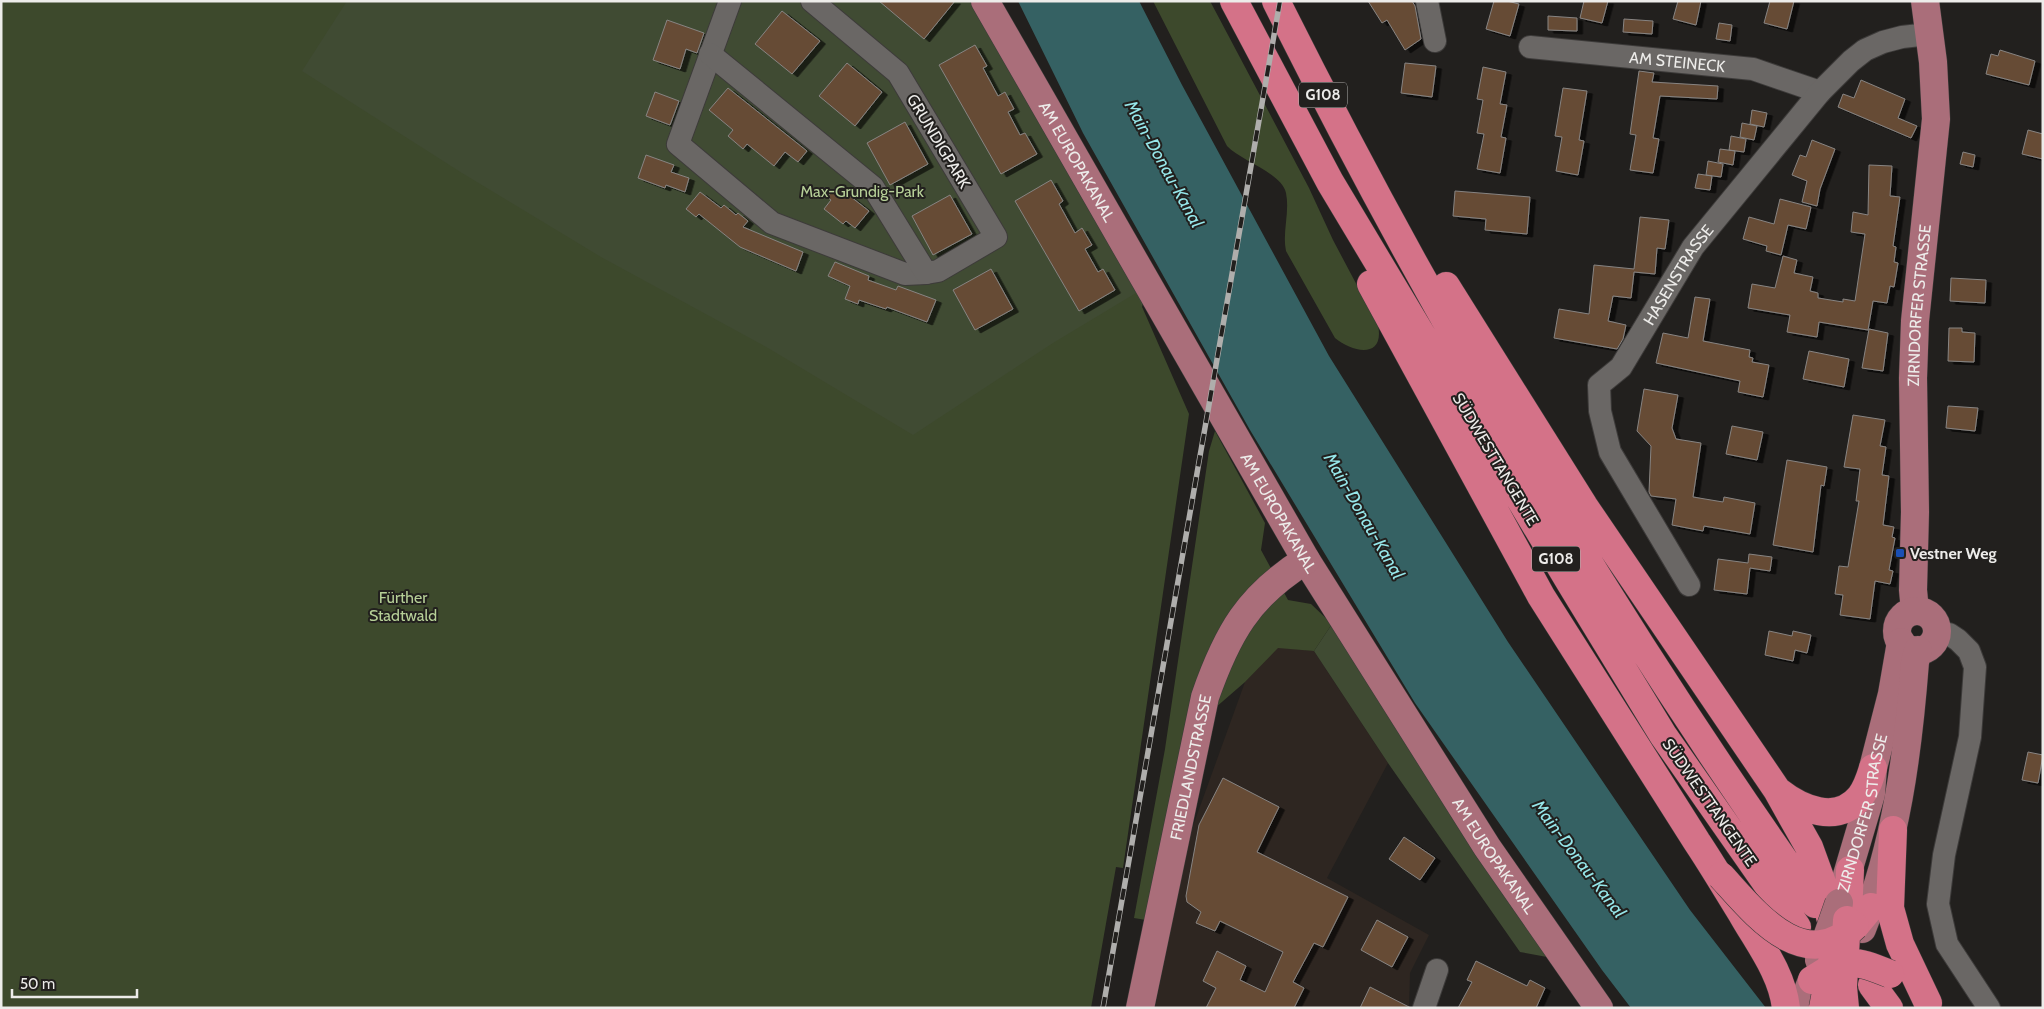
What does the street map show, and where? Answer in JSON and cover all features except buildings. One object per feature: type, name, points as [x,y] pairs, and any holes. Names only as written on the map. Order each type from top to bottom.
[{"type":"highway","name":"SÜDWESTTANGENTE","points":[[1234,1],[1330,182],[1663,735],[1797,927]]},
{"type":"highway","name":"SÜDWESTTANGENTE","points":[[1276,1],[1371,187],[1476,376],[1592,568],[1737,792],[1839,935]]},
{"type":"highway","points":[[1330,182],[1335,208],[1343,231],[1402,343],[1541,596],[1718,873],[1772,966],[1786,1008]]},
{"type":"highway","points":[[1371,187],[1438,274],[1584,506],[1777,790],[1806,840],[1839,935],[1845,1008]]},
{"type":"highway","points":[[1777,790],[1804,808],[1824,812],[1834,811],[1844,808],[1859,798],[1867,785],[1873,768]]},
{"type":"highway","points":[[1892,830],[1890,908],[1900,944],[1929,1005]]},
{"type":"highway","points":[[1823,1008],[1839,935],[1850,870]]},
{"type":"highway","points":[[1718,873],[1755,913],[1780,934],[1791,940],[1814,945],[1839,935]]},
{"type":"highway","points":[[1839,935],[1881,979],[1889,1008]]},
{"type":"highway","points":[[1881,979],[1910,986],[1929,1005]]},
{"type":"main road","name":"AM EUROPAKANAL","points":[[985,1],[1306,560],[1487,847],[1599,1008]]},
{"type":"main road","name":"ZIRNDORFER STRASSE","points":[[1850,870],[1871,794],[1873,768],[1892,694],[1919,641],[1936,623],[1928,614],[1915,611],[1913,590],[1915,512],[1913,378],[1915,321],[1936,118],[1933,62],[1925,1]]},
{"type":"main road","name":"FRIEDLANDSTRASSE","points":[[1140,1008],[1204,697],[1217,661],[1234,628],[1265,591],[1284,574],[1306,560]]},
{"type":"main road","name":"ZIRNDORFER STRASSE","points":[[1801,1008],[1892,830],[1909,734],[1915,662],[1919,641]]},
{"type":"main road","name":"ZIRNDORFER STRASSE","points":[[1828,1008],[1839,935]]},
{"type":"street","name":"GRUNDIGPARK","points":[[730,1],[678,144],[772,223],[905,274],[938,271],[996,237],[898,73],[812,1]]},
{"type":"street","points":[[1427,1],[1435,42]]},
{"type":"street","name":"HASENSTRASSE","points":[[1689,585],[1610,452],[1600,411],[1600,385],[1621,367],[1693,247],[1820,92],[1851,61],[1865,50],[1883,42],[1902,37],[1929,34]]},
{"type":"street","name":"AM STEINECK","points":[[1530,47],[1753,69],[1770,73],[1820,92]]},
{"type":"street","points":[[710,54],[873,187],[926,273]]},
{"type":"street","points":[[1919,641],[1949,634],[1969,651],[1975,667],[1970,737],[1944,855],[1938,904],[1947,944],[1989,1008]]},
{"type":"street","points":[[1424,1008],[1436,970]]},
{"type":"shaded area","points":[[1278,647],[1314,651],[1388,763],[1327,878],[1429,935],[1410,973],[1409,1008],[1155,1008],[1189,837],[1245,682]]},
{"type":"green space","name":"Fürther Stadtwald","points":[[1,1],[347,1],[302,71],[462,173],[601,257],[768,348],[913,435],[1053,343],[1136,293],[1189,414],[1123,868],[1116,867],[1091,1008],[1,1008]]},
{"type":"green space","name":"Max-Grundig-Park","points":[[243,1],[970,1],[1144,298],[1092,541],[279,73]]},
{"type":"green space","points":[[1153,1],[1210,1],[1309,188],[1333,240],[1378,325],[1379,336],[1377,343],[1372,348],[1366,350],[1350,347],[1335,338],[1286,251],[1287,200],[1283,186],[1269,173],[1233,152],[1227,146]]},
{"type":"green space","points":[[1215,431],[1265,523],[1261,550],[1288,600],[1311,604],[1332,624],[1314,651],[1278,648],[1245,682],[1185,734],[1146,920],[1134,918],[1165,749],[1209,451]]},
{"type":"green space","points":[[1332,624],[1547,957],[1520,952],[1388,763],[1314,651]]},
{"type":"water","name":"Main-Donau-Kanal","points":[[1018,1],[1139,1],[1182,85],[1329,356],[1508,642],[1690,910],[1766,1008],[1631,1008],[1602,970],[1415,703],[1250,430],[1083,133]]},
{"type":"railway","points":[[1103,1008],[1280,1]]},
{"type":"place","name":"Vestner Weg","points":[[1900,553]]}]
